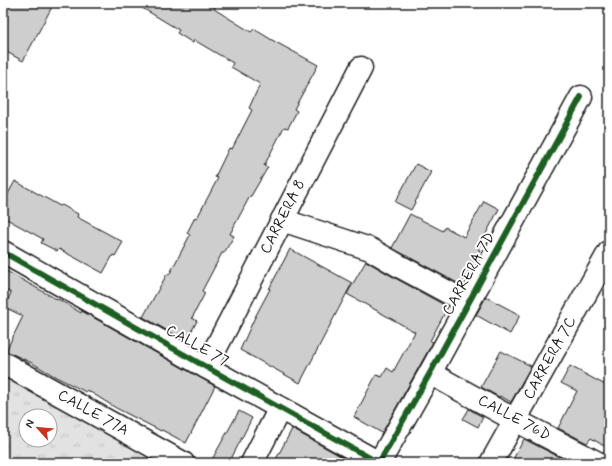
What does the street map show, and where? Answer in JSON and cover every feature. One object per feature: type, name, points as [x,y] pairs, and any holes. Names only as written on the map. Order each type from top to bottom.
[{"type":"street","name":"CARRERA 8","points":[[206,367],[361,68]]},
{"type":"street","name":"CARRERA 7D","points":[[379,463],[581,97]]},
{"type":"street","points":[[282,220],[370,249],[468,303]]},
{"type":"street","name":"CALLE 77","points":[[3,252],[379,463]]},
{"type":"street","name":"CARRERA 7C","points":[[491,463],[609,252]]},
{"type":"street","name":"CALLE 77A","points":[[3,363],[183,463]]},
{"type":"street","name":"CALLE 76D","points":[[430,373],[515,420],[598,463]]},
{"type":"street","points":[[252,463],[280,408]]},
{"type":"green space","points":[[3,372],[166,463],[3,463]]},
{"type":"building","points":[[3,3],[54,3],[23,61],[3,50]]},
{"type":"building","points":[[134,3],[218,3],[214,9],[251,32],[254,29],[318,65],[294,109],[297,111],[288,128],[284,127],[264,166],[268,167],[250,196],[230,234],[234,236],[224,253],[222,253],[202,291],[205,293],[192,318],[197,321],[186,341],[143,317],[167,274],[169,275],[190,235],[187,233],[195,217],[197,218],[218,178],[215,177],[229,148],[232,149],[252,110],[249,108],[260,84],[231,67],[233,63],[194,40],[193,43],[177,33],[179,30]]},
{"type":"building","points":[[416,164],[431,172],[411,210],[395,202]]},
{"type":"building","points":[[15,181],[60,206],[62,205],[78,214],[77,217],[123,242],[115,256],[113,255],[103,273],[59,249],[57,251],[41,243],[43,239],[3,217],[3,203]]},
{"type":"building","points":[[484,201],[499,209],[478,249],[480,250],[461,284],[464,285],[463,286],[392,248],[410,214],[443,231],[445,227],[464,237]]},
{"type":"building","points":[[290,249],[352,283],[300,383],[240,350],[254,319]]},
{"type":"building","points":[[366,261],[448,307],[430,341],[433,342],[382,433],[354,417],[376,375],[382,377],[387,368],[393,372],[415,332],[347,294]]},
{"type":"building","points":[[3,269],[81,313],[82,311],[215,386],[186,443],[116,408],[87,390],[86,392],[6,351],[23,316],[4,307],[11,293],[3,289]]},
{"type":"building","points":[[486,297],[520,315],[510,334],[476,315]]},
{"type":"building","points":[[501,351],[531,366],[511,402],[481,387]]},
{"type":"building","points":[[570,366],[609,387],[609,449],[591,438],[587,443],[558,428],[577,391],[561,383]]},
{"type":"building","points":[[469,409],[483,417],[478,427],[463,419]]},
{"type":"building","points":[[239,411],[252,418],[229,463],[210,463]]},
{"type":"building","points":[[292,429],[353,463],[274,463]]},
{"type":"building","points":[[524,439],[571,463],[511,463]]},
{"type":"cycle path","points":[[379,463],[581,97]]},
{"type":"cycle path","points":[[3,252],[379,463]]}]
